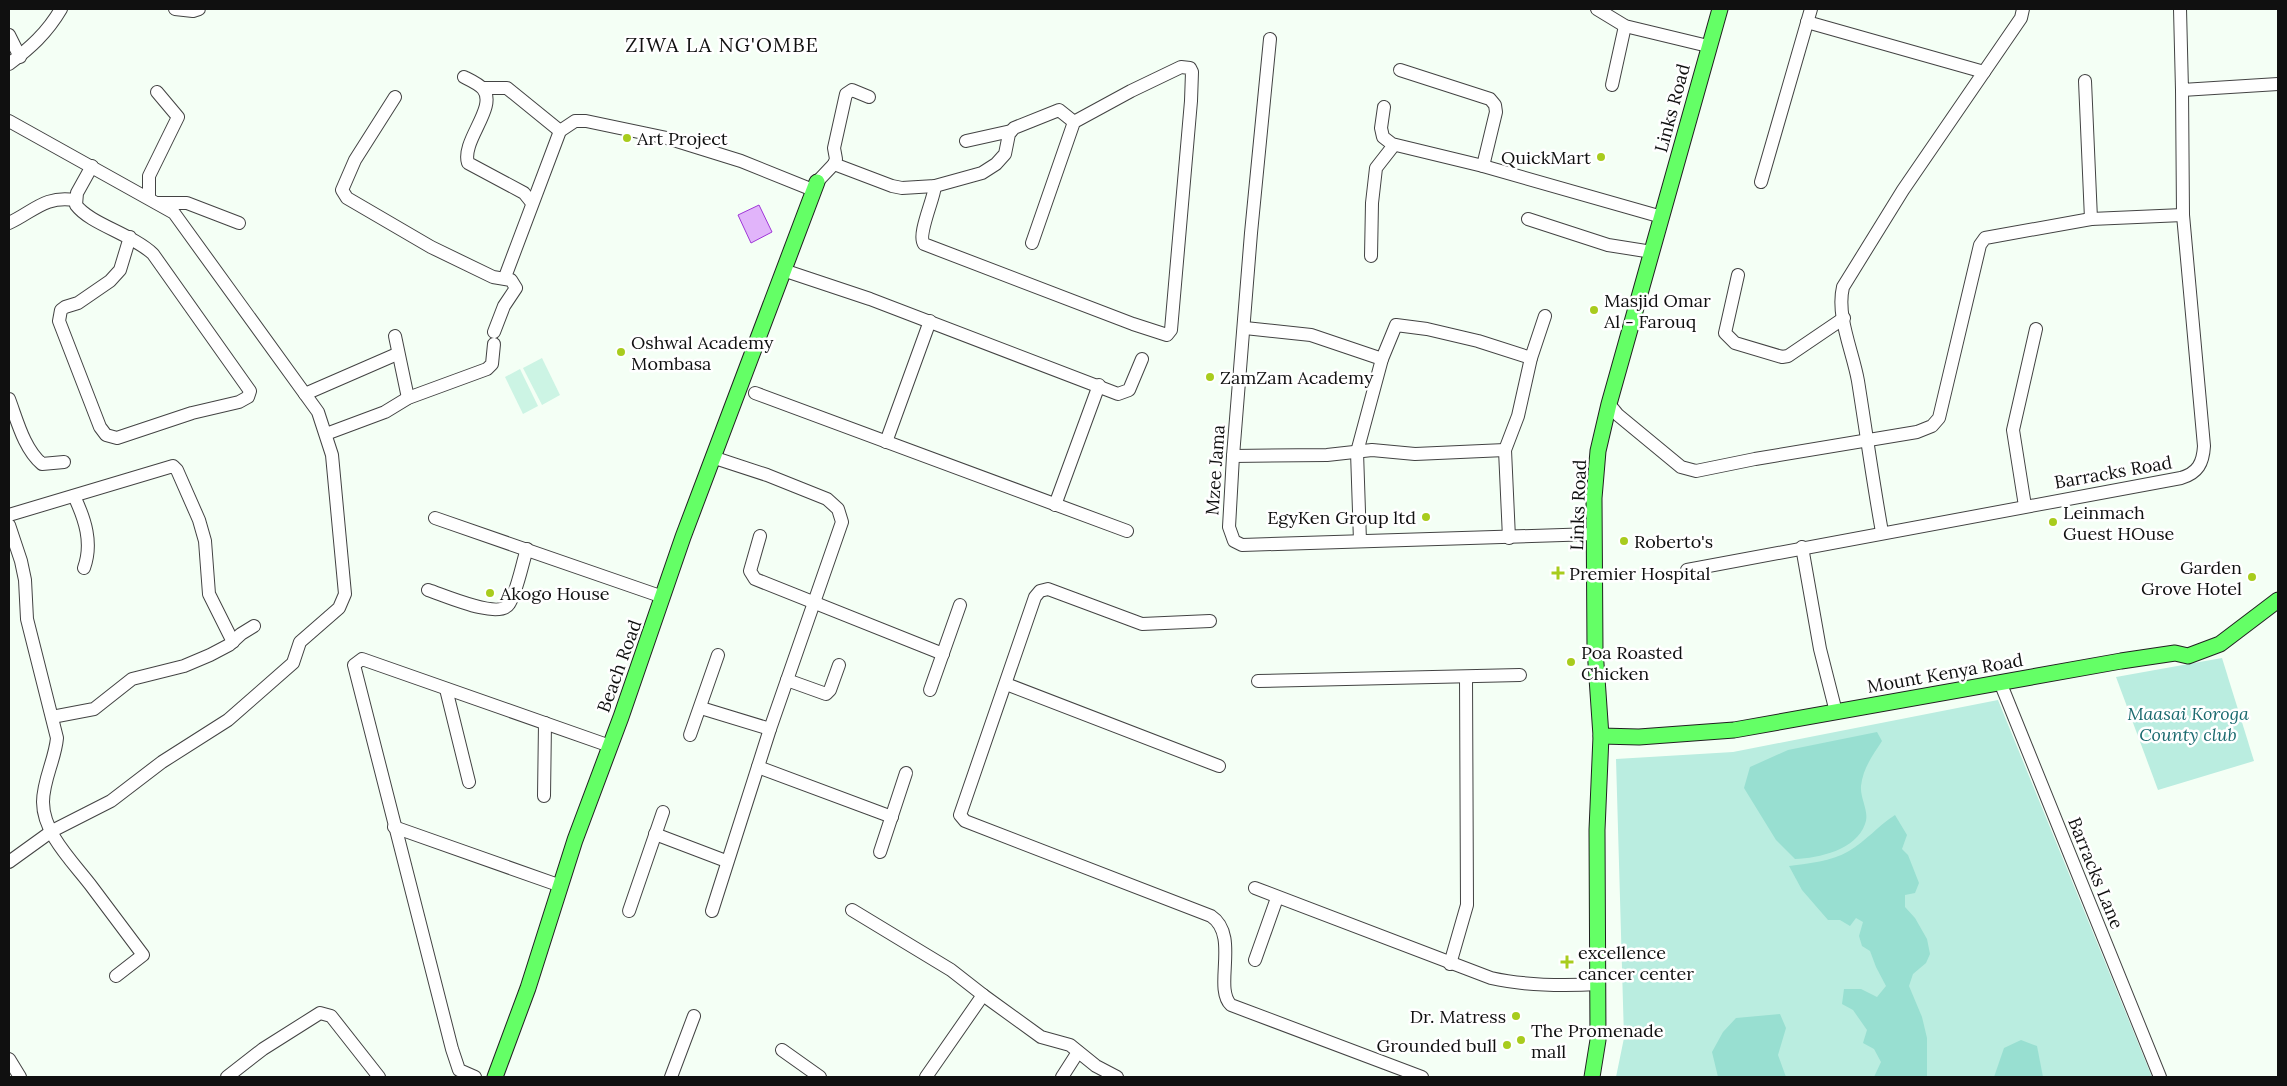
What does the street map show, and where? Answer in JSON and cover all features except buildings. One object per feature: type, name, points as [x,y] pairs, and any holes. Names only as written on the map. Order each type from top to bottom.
[{"type":"main road","name":"Links Road","points":[[1592,1077],[1598,1040],[1597,830],[1602,736],[1595,649],[1594,534],[1596,468],[1609,404],[1708,46],[1720,9]]},
{"type":"main road","name":"Beach Road","points":[[495,1077],[528,988],[575,840],[712,458],[815,186]]},
{"type":"main road","name":"Mount Kenya Road","points":[[1602,736],[1639,737],[1734,730],[2000,682],[2175,653],[2188,656],[2220,644],[2278,600]]},
{"type":"street","points":[[9,64],[20,57],[48,29],[61,9]]},
{"type":"street","points":[[174,9],[193,11],[199,9]]},
{"type":"street","points":[[1597,9],[1625,26],[1708,46]]},
{"type":"street","points":[[1762,182],[1811,9]]},
{"type":"street","points":[[1882,532],[1857,380],[1844,318],[1842,292],[1850,272],[2021,18],[2023,9]]},
{"type":"street","name":"Barracks Road","points":[[1687,570],[1882,532],[2181,478],[2192,474],[2201,465],[2204,446],[2183,215],[2180,10]]},
{"type":"street","points":[[1807,22],[1984,72]]},
{"type":"street","points":[[1612,85],[1625,26]]},
{"type":"street","points":[[9,35],[20,57]]},
{"type":"street","name":"Mzee Jama","points":[[1270,39],[1250,233],[1245,328],[1233,456],[1229,527],[1231,537],[1237,544],[1509,538],[1594,534]]},
{"type":"street","points":[[936,186],[934,199],[922,232],[921,238],[924,244],[1133,324],[1167,334],[1170,330],[1175,293],[1191,101],[1191,69],[1186,66],[1181,67],[1131,91],[1074,122],[1032,243]]},
{"type":"street","points":[[1400,70],[1490,99],[1494,102],[1496,112],[1483,166]]},
{"type":"street","points":[[464,77],[483,88],[487,95],[486,105],[468,149],[468,162],[524,193],[532,203]]},
{"type":"street","points":[[2084,81],[2091,219]]},
{"type":"street","points":[[2182,90],[2278,84]]},
{"type":"street","points":[[483,88],[500,87],[516,93],[560,131]]},
{"type":"street","points":[[506,278],[560,131],[574,122],[586,121],[667,138],[815,186],[836,159],[834,148],[846,94],[850,90],[870,97]]},
{"type":"street","points":[[154,200],[149,176],[178,117],[157,92]]},
{"type":"street","points":[[326,434],[384,412],[408,398],[487,370],[492,364],[494,338],[504,306],[516,291],[515,284],[506,278],[485,274],[431,248],[361,207],[342,192],[342,184],[355,160],[395,97]]},
{"type":"street","points":[[1384,107],[1381,128],[1383,137],[1394,145],[1483,166],[1662,217]]},
{"type":"street","points":[[966,141],[1012,131],[1054,111],[1062,111],[1074,122]]},
{"type":"street","points":[[9,121],[168,208],[177,217],[318,412],[332,455],[338,499],[345,594],[343,604],[300,642],[295,658],[287,669],[228,720],[162,762],[111,801],[52,831],[9,862]]},
{"type":"street","points":[[834,164],[892,186],[915,188],[936,186],[982,173],[996,164],[1005,154],[1012,131]]},
{"type":"street","points":[[1371,256],[1372,203],[1376,168],[1394,145]]},
{"type":"street","points":[[92,166],[75,200],[79,210],[130,237],[143,244],[153,254],[233,364],[248,386],[250,394],[239,402],[192,413],[117,438],[106,434],[100,427],[59,321],[61,310],[70,304],[78,303],[110,281],[120,270],[130,237]]},
{"type":"street","points":[[9,223],[46,202],[62,198],[75,200]]},
{"type":"street","points":[[154,200],[187,203],[239,222]]},
{"type":"street","points":[[1609,404],[1618,415],[1671,460],[1689,471],[1700,471],[1755,459],[1917,432],[1932,426],[1939,418],[1982,241],[1995,235],[2091,219],[2183,215]]},
{"type":"street","points":[[1528,219],[1608,245],[1652,252]]},
{"type":"street","points":[[783,270],[930,321],[1100,385],[1118,394],[1128,392],[1142,359]]},
{"type":"street","points":[[1738,275],[1725,333],[1735,343],[1782,357],[1788,356],[1844,318]]},
{"type":"street","points":[[1509,538],[1505,450],[1518,416],[1531,358],[1546,316]]},
{"type":"street","points":[[886,442],[930,321]]},
{"type":"street","points":[[1360,541],[1357,452],[1382,359],[1392,330],[1396,325],[1402,324],[1478,342],[1531,358]]},
{"type":"street","points":[[1245,328],[1311,335],[1382,359]]},
{"type":"street","points":[[2025,506],[2013,430],[2036,329]]},
{"type":"street","points":[[395,336],[397,354],[405,376],[408,398]]},
{"type":"street","points":[[304,394],[397,354]]},
{"type":"street","points":[[1055,505],[1100,385]]},
{"type":"street","points":[[755,393],[1127,531]]},
{"type":"street","points":[[9,399],[26,441],[37,460],[42,464],[64,462]]},
{"type":"street","points":[[1233,456],[1327,455],[1372,450],[1415,454],[1505,450]]},
{"type":"street","points":[[712,458],[827,499],[838,509],[841,525],[770,729],[726,861],[712,911]]},
{"type":"street","points":[[9,515],[126,482],[170,465],[174,467],[199,520],[205,542],[209,594],[233,642]]},
{"type":"street","points":[[74,496],[81,511],[89,546],[84,568]]},
{"type":"street","points":[[435,518],[663,597]]},
{"type":"street","points":[[9,525],[25,580],[27,619],[58,738],[56,752],[44,788],[43,804],[52,831],[75,867],[143,955],[116,976]]},
{"type":"street","points":[[760,536],[751,566],[752,577],[943,654]]},
{"type":"street","points":[[1802,547],[1820,649],[1836,712]]},
{"type":"street","points":[[428,590],[488,610],[502,610],[510,604],[527,549]]},
{"type":"street","points":[[1210,621],[1134,623],[1077,599],[1044,589],[1035,597],[960,812],[963,819],[1211,916],[1217,920],[1223,932],[1226,992],[1231,1005],[1422,1077]]},
{"type":"street","points":[[930,690],[960,605]]},
{"type":"street","points":[[52,717],[94,710],[132,679],[184,666],[220,651],[245,630],[254,626]]},
{"type":"street","points":[[690,735],[718,654]]},
{"type":"street","points":[[474,1077],[459,1070],[452,1050],[354,665],[362,659],[610,746]]},
{"type":"street","points":[[787,680],[826,694],[830,690],[838,665]]},
{"type":"street","points":[[1258,681],[1520,675]]},
{"type":"street","points":[[1450,964],[1467,905],[1466,677]]},
{"type":"street","name":"Barracks Lane","points":[[2000,682],[2160,1077]]},
{"type":"street","points":[[1006,684],[1219,766]]},
{"type":"street","points":[[446,689],[469,782]]},
{"type":"street","points":[[700,708],[770,729]]},
{"type":"street","points":[[544,796],[545,724]]},
{"type":"street","points":[[758,767],[892,817]]},
{"type":"street","points":[[880,852],[906,773]]},
{"type":"street","points":[[629,911],[662,812]]},
{"type":"street","points":[[394,827],[561,886]]},
{"type":"street","points":[[655,834],[726,861]]},
{"type":"street","points":[[1255,888],[1490,978],[1513,982],[1569,986],[1599,984]]},
{"type":"street","points":[[1254,960],[1277,898]]},
{"type":"street","points":[[852,910],[951,970],[1041,1037],[1070,1045],[1117,1077]]},
{"type":"street","points":[[926,1077],[983,995]]},
{"type":"street","points":[[227,1077],[263,1049],[320,1013],[331,1016],[379,1077]]},
{"type":"street","points":[[670,1077],[694,1016]]},
{"type":"street","points":[[782,1050],[820,1077]]},
{"type":"street","points":[[1062,1077],[1078,1052]]},
{"type":"street","points":[[9,1059],[20,1077]]},
{"type":"green space","points":[[542,358],[560,395],[542,405],[523,368]]},
{"type":"green space","points":[[520,369],[538,406],[523,414],[505,377]]},
{"type":"green space","name":"Maasai Koroga County club","points":[[2222,658],[2254,761],[2158,790],[2116,677]]},
{"type":"green space","points":[[1998,700],[2152,1077],[1616,1077],[1624,1038],[1616,759],[1733,752]]},
{"type":"shaded area","points":[[759,205],[772,232],[751,243],[738,215]]},
{"type":"shaded area","points":[[1877,732],[1882,741],[1866,768],[1862,779],[1862,796],[1866,810],[1866,819],[1860,833],[1854,840],[1836,851],[1815,857],[1795,859],[1776,840],[1744,788],[1750,767],[1788,750]]},
{"type":"shaded area","points":[[1895,815],[1907,835],[1902,849],[1908,855],[1919,883],[1915,893],[1905,895],[1905,907],[1915,918],[1927,939],[1930,954],[1926,963],[1913,974],[1909,986],[1922,1017],[1927,1038],[1927,1077],[1874,1077],[1881,1062],[1874,1049],[1863,1043],[1867,1030],[1853,1010],[1842,1004],[1844,989],[1861,989],[1877,997],[1886,986],[1870,951],[1862,946],[1859,936],[1863,922],[1856,918],[1850,926],[1840,920],[1828,920],[1802,890],[1789,866],[1820,862],[1842,855],[1861,843]]},
{"type":"shaded area","points":[[1780,1014],[1786,1028],[1778,1055],[1786,1077],[1718,1077],[1712,1052],[1723,1032],[1736,1018]]},
{"type":"shaded area","points":[[2021,1040],[2037,1046],[2043,1077],[1994,1077],[2004,1048]]},
{"type":"place","name":"Art Project","points":[[627,138]]},
{"type":"place","name":"QuickMart","points":[[1601,157]]},
{"type":"place","name":"Masjid Omar Al - Farouq","points":[[1594,310]]},
{"type":"place","name":"Oshwal Academy Mombasa","points":[[621,352]]},
{"type":"place","name":"ZamZam Academy","points":[[1210,377]]},
{"type":"place","name":"EgyKen Group ltd","points":[[1426,517]]},
{"type":"place","name":"Leinmach Guest HOuse","points":[[2053,522]]},
{"type":"place","name":"Roberto's","points":[[1624,541]]},
{"type":"place","name":"Premier Hospital","points":[[1558,573]]},
{"type":"place","name":"Garden Grove Hotel","points":[[2252,577]]},
{"type":"place","name":"Akogo House","points":[[490,593]]},
{"type":"place","name":"Poa Roasted Chicken","points":[[1571,662]]},
{"type":"place","name":"excellence cancer center","points":[[1567,962]]},
{"type":"place","name":"Dr. Matress","points":[[1516,1016]]},
{"type":"place","name":"The Promenade mall","points":[[1521,1040]]},
{"type":"place","name":"Grounded bull","points":[[1507,1045]]},
{"type":"district","name":"ZIWA LA NG'OMBE","points":[[722,44]]}]
